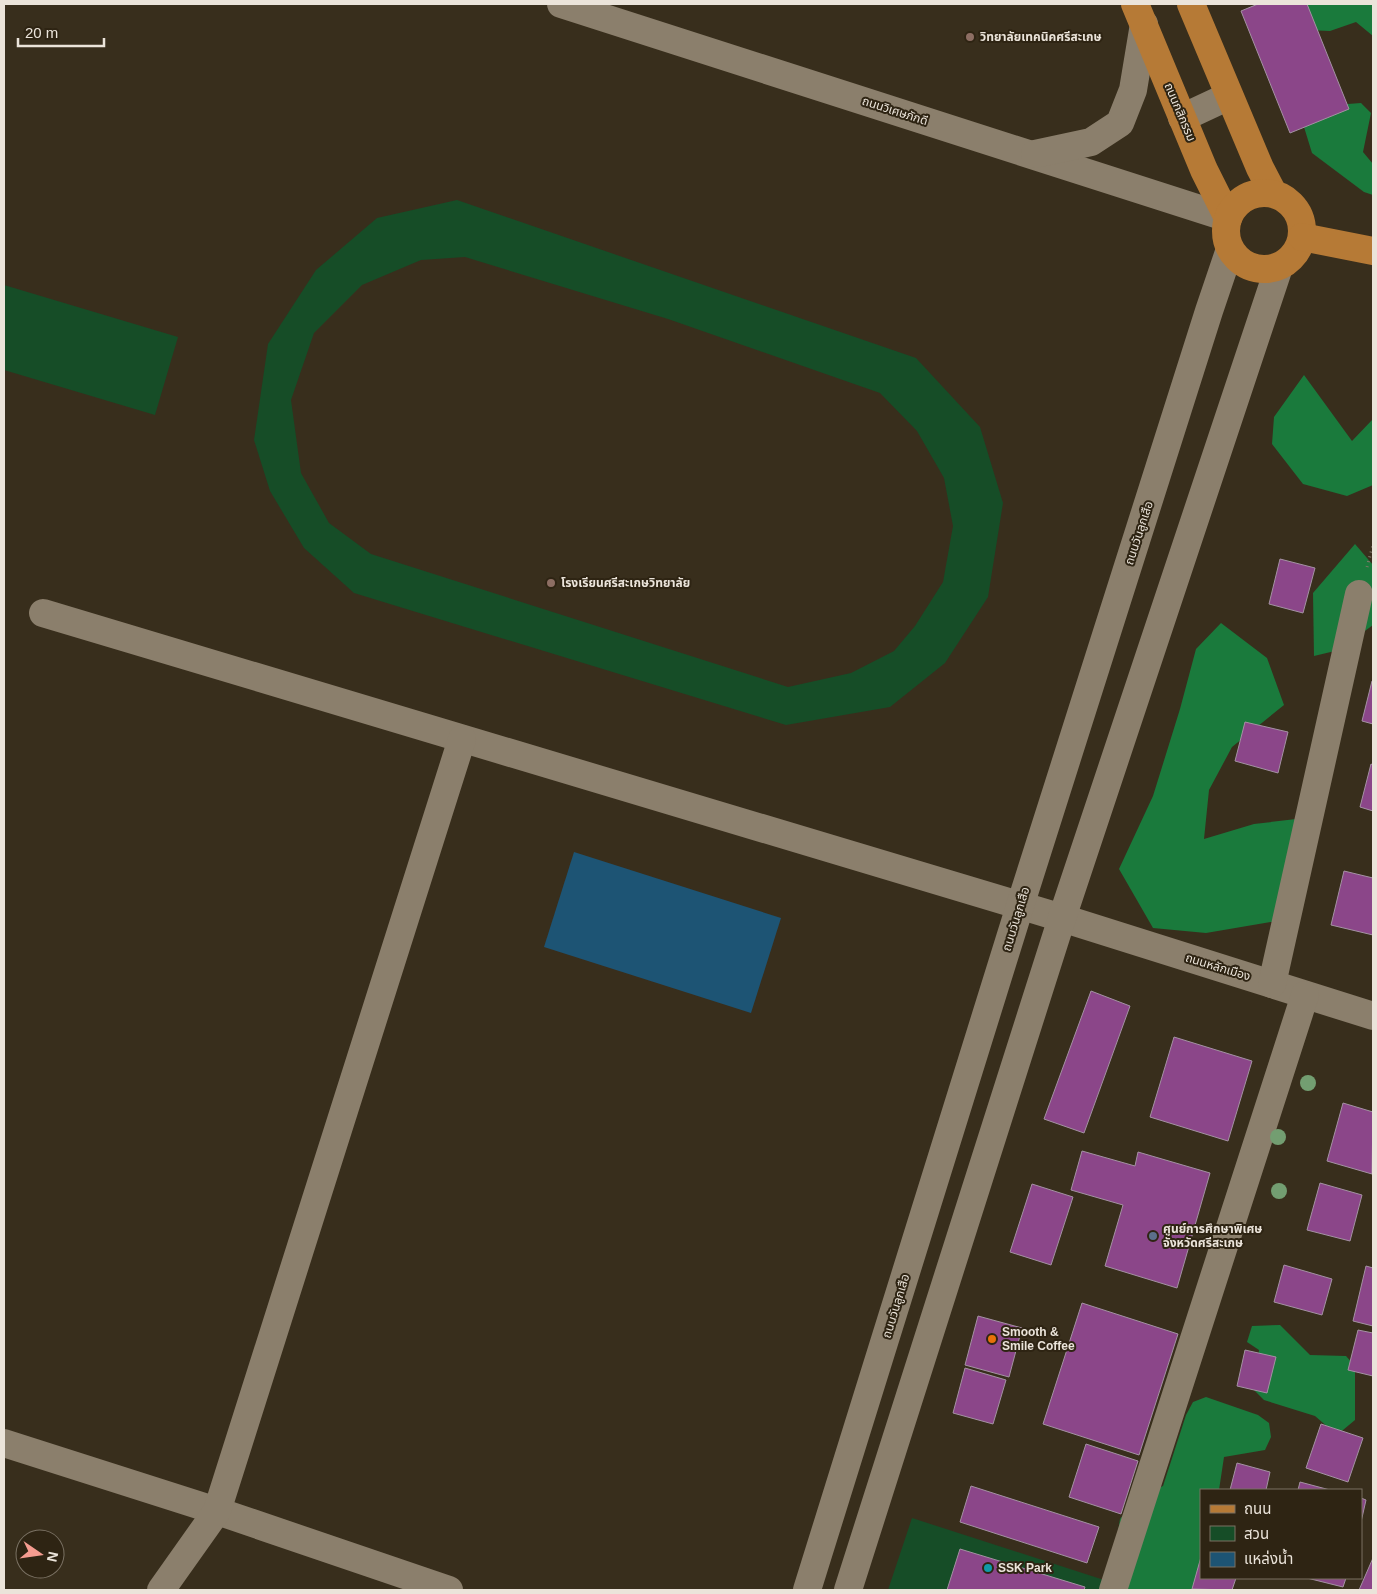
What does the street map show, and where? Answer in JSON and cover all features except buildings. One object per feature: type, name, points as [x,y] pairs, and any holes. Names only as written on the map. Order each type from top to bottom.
[{"type":"main road","points":[[1191,4],[1260,168],[1273,194]]},
{"type":"main road","name":"ถนนกสิกรรม","points":[[1140,14],[1204,170],[1228,218]]},
{"type":"main road","points":[[1262,193],[1282,196],[1296,209],[1302,227],[1300,246],[1295,255],[1279,267],[1257,270],[1246,266],[1237,259],[1226,239],[1228,218],[1233,208],[1241,200],[1251,195],[1262,193]]},
{"type":"main road","points":[[1302,237],[1373,252]]},
{"type":"street","name":"ถนนวิเศษภักดี","points":[[561,4],[1228,218]]},
{"type":"street","points":[[1031,155],[1091,142],[1120,123],[1133,90],[1140,14]]},
{"type":"street","points":[[1182,118],[1229,96]]},
{"type":"street","name":"ถนนวันลูกเสือ","points":[[807,1590],[1020,906],[1230,249]]},
{"type":"street","points":[[848,1590],[1062,918],[1279,267]]},
{"type":"street","points":[[1272,984],[1359,594]]},
{"type":"street","name":"ถนนหลักเมือง","points":[[43,613],[1062,918],[1373,1016]]},
{"type":"street","points":[[162,1590],[217,1512],[462,738]]},
{"type":"street","points":[[1113,1590],[1305,995]]},
{"type":"street","points":[[4,1443],[449,1590]]},
{"type":"green space","points":[[1301,4],[1373,4],[1373,36],[1356,22],[1330,31],[1307,30]]},
{"type":"green space","points":[[1361,103],[1371,113],[1363,152],[1373,164],[1373,195],[1364,192],[1312,153],[1304,127],[1321,106]]},
{"type":"green space","points":[[457,200],[916,358],[980,427],[1003,503],[988,597],[945,663],[890,707],[786,725],[354,593],[304,548],[270,491],[254,440],[268,344],[316,270],[377,218]],"holes":[[[465,257],[668,319],[880,393],[917,431],[944,478],[953,526],[943,582],[915,626],[894,651],[851,673],[788,687],[371,554],[329,523],[301,473],[291,400],[314,333],[362,285],[421,260]]]},
{"type":"green space","points":[[4,285],[178,337],[155,415],[4,370]]},
{"type":"green space","points":[[1304,375],[1352,441],[1373,419],[1373,485],[1347,496],[1303,484],[1272,444],[1274,417]]},
{"type":"green space","points":[[1355,544],[1373,565],[1373,625],[1339,650],[1314,656],[1313,593]]},
{"type":"green space","points":[[1221,623],[1267,658],[1284,705],[1232,747],[1209,790],[1204,839],[1254,824],[1305,818],[1277,921],[1206,933],[1153,928],[1119,869],[1153,796],[1196,649]]},
{"type":"green space","points":[[1280,1325],[1310,1355],[1346,1356],[1355,1366],[1355,1420],[1337,1435],[1315,1416],[1264,1400],[1254,1390],[1259,1350],[1247,1342],[1252,1326]]},
{"type":"green space","points":[[1206,1397],[1258,1415],[1269,1423],[1271,1437],[1265,1450],[1224,1457],[1219,1489],[1200,1489],[1200,1570],[1194,1590],[1109,1590],[1120,1519],[1137,1497],[1163,1486],[1186,1415],[1193,1402]]},
{"type":"green space","points":[[912,1518],[1104,1580],[1102,1590],[888,1590]]},
{"type":"water","points":[[574,852],[781,918],[751,1013],[544,947]]},
{"type":"place","name":"วิทยาลัยเทคนิคศรีสะเกษ","points":[[970,37]]},
{"type":"place","name":"โรงเรียนศรีสะเกษวิทยาลัย","points":[[551,583]]},
{"type":"place","name":"ศูนย์การศึกษาพิเศษ จังหวัดศรีสะเกษ","points":[[1153,1236]]},
{"type":"place","name":"Smooth & Smile Coffee","points":[[992,1339]]},
{"type":"place","name":"SSK Park","points":[[988,1568]]}]
